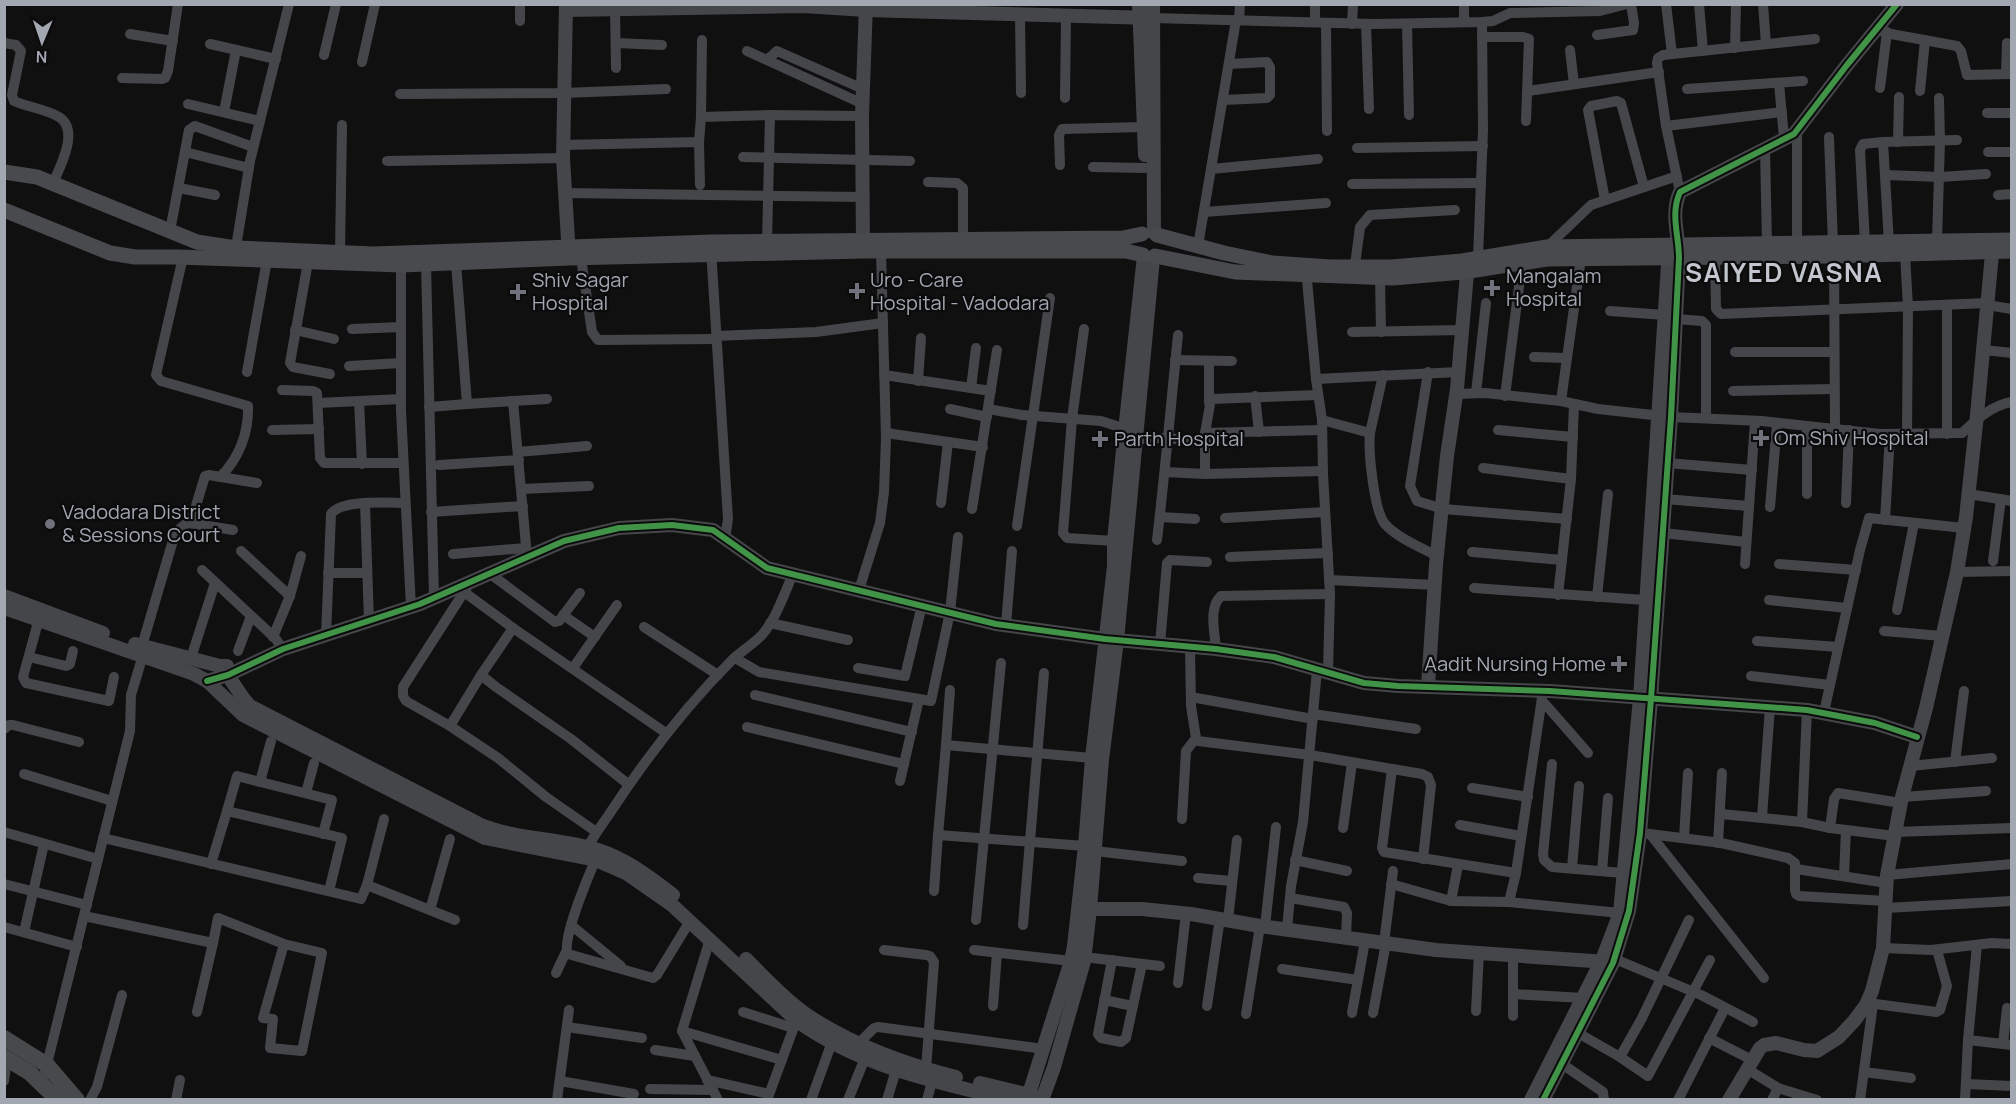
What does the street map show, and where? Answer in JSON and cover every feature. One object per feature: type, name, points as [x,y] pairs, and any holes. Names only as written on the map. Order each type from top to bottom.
[{"type":"main road","points":[[4,172],[37,177],[196,242],[235,254],[267,260],[401,265],[573,254]]},
{"type":"main road","points":[[4,210],[110,253],[135,257],[340,252],[573,254],[863,246],[963,240],[1123,238],[1150,234],[1307,270],[1380,278],[1471,263],[1547,247],[1674,248],[1797,244],[1833,250],[1905,254],[1993,246],[2012,240]]},
{"type":"main road","points":[[1149,256],[1137,245],[1150,234]]},
{"type":"main road","points":[[1149,256],[1162,246],[1150,234]]},
{"type":"main road","points":[[711,249],[767,242],[863,246],[881,251],[1126,251],[1227,271],[1522,263],[1674,248],[1715,257],[1833,250],[1865,243],[1937,242],[1993,246],[2012,251]]},
{"type":"main road","points":[[4,1038],[47,1065],[77,1100]]},
{"type":"main road","points":[[6,1058],[42,1084],[58,1100]]},
{"type":"street","points":[[122,78],[165,78],[178,4]]},
{"type":"street","points":[[235,254],[253,147],[289,4]]},
{"type":"street","points":[[324,55],[336,4]]},
{"type":"street","points":[[362,62],[375,4]]},
{"type":"street","points":[[520,4],[520,21]]},
{"type":"street","points":[[1198,246],[1240,4]]},
{"type":"street","points":[[1315,4],[1321,22],[1327,131]]},
{"type":"street","points":[[1352,24],[1353,4]]},
{"type":"street","points":[[1464,4],[1464,22]]},
{"type":"street","points":[[1503,16],[1504,4]]},
{"type":"street","points":[[1666,4],[1672,54]]},
{"type":"street","points":[[1699,4],[1703,51]]},
{"type":"street","points":[[1735,48],[1736,4]]},
{"type":"street","points":[[1763,4],[1766,44]]},
{"type":"street","points":[[883,323],[816,332],[716,338],[598,340],[592,332],[573,254],[565,193],[563,152],[566,7],[615,9],[653,6],[792,5],[997,9],[1020,14],[1034,10],[1146,11],[1237,20],[1407,24],[1482,22],[1493,21],[1510,13],[1591,8],[1600,11],[1628,5],[1634,23],[1633,30],[1597,35]]},
{"type":"street","points":[[863,246],[863,89],[866,7]]},
{"type":"street","points":[[1680,192],[1794,134],[1882,31],[1893,7]]},
{"type":"street","points":[[615,9],[616,68]]},
{"type":"street","points":[[1146,11],[1143,127],[1150,234]]},
{"type":"street","points":[[1146,11],[1150,234]]},
{"type":"street","points":[[1062,12],[1065,98]]},
{"type":"street","points":[[1020,14],[1021,93]]},
{"type":"street","points":[[1428,686],[1447,456],[1480,183],[1483,146],[1482,22]]},
{"type":"street","points":[[1366,24],[1369,109]]},
{"type":"street","points":[[1407,24],[1409,115]]},
{"type":"street","points":[[1882,31],[1960,48],[1967,75],[2009,74],[2007,42]]},
{"type":"street","points":[[1880,88],[1882,31]]},
{"type":"street","points":[[130,34],[173,42]]},
{"type":"street","points":[[1482,37],[1529,39],[1526,122]]},
{"type":"street","points":[[1543,1100],[1578,1033],[1629,911],[1639,833],[1645,699],[1646,600],[1664,416],[1675,203],[1680,192],[1666,126],[1658,58],[1663,55],[1815,39]]},
{"type":"street","points":[[700,185],[702,40]]},
{"type":"street","points":[[1920,91],[1925,40]]},
{"type":"street","points":[[4,43],[16,45],[21,51],[12,95],[14,101],[59,117],[66,123],[68,147],[53,183]]},
{"type":"street","points":[[615,43],[662,45]]},
{"type":"street","points":[[210,44],[276,59]]},
{"type":"street","points":[[224,112],[236,50]]},
{"type":"street","points":[[1570,50],[1574,84]]},
{"type":"street","points":[[747,51],[863,110]]},
{"type":"street","points":[[767,60],[775,51],[778,51],[863,89]]},
{"type":"street","points":[[1223,100],[1267,98],[1271,93],[1270,67],[1267,62],[1229,64]]},
{"type":"street","points":[[1528,91],[1659,72]]},
{"type":"street","points":[[1687,89],[1803,81]]},
{"type":"street","points":[[1779,83],[1784,138]]},
{"type":"street","points":[[400,94],[564,93],[666,89]]},
{"type":"street","points":[[1898,142],[1899,97]]},
{"type":"street","points":[[1937,242],[1940,177],[1939,98]]},
{"type":"street","points":[[1605,200],[1588,110],[1591,106],[1617,101],[1621,103],[1644,187]]},
{"type":"street","points":[[188,104],[260,121]]},
{"type":"street","points":[[701,117],[863,110]]},
{"type":"street","points":[[1666,126],[1782,112]]},
{"type":"street","points":[[1987,113],[2012,112]]},
{"type":"street","points":[[767,242],[770,115]]},
{"type":"street","points":[[340,252],[342,125]]},
{"type":"street","points":[[171,231],[189,130],[195,126],[253,147]]},
{"type":"street","points":[[1060,165],[1059,135],[1062,129],[1143,127]]},
{"type":"street","points":[[1797,130],[1797,244]]},
{"type":"street","points":[[1829,137],[1835,310],[1835,428]]},
{"type":"street","points":[[1865,243],[1860,150],[1863,144],[1956,140]]},
{"type":"street","points":[[387,160],[563,152],[699,142]]},
{"type":"street","points":[[1883,142],[1889,243]]},
{"type":"street","points":[[1357,148],[1483,146]]},
{"type":"street","points":[[1765,148],[1767,245]]},
{"type":"street","points":[[185,152],[249,168]]},
{"type":"street","points":[[1988,152],[2012,152]]},
{"type":"street","points":[[743,157],[910,161]]},
{"type":"street","points":[[1211,169],[1318,159]]},
{"type":"street","points":[[1093,167],[1145,168]]},
{"type":"street","points":[[1885,176],[1940,177],[1986,174]]},
{"type":"street","points":[[1547,247],[1588,207],[1677,176]]},
{"type":"street","points":[[928,182],[957,183],[963,188],[963,240]]},
{"type":"street","points":[[1352,184],[1480,183]]},
{"type":"street","points":[[178,188],[214,195]]},
{"type":"street","points":[[565,193],[863,197]]},
{"type":"street","points":[[1998,195],[2012,194]]},
{"type":"street","points":[[1204,212],[1326,202]]},
{"type":"street","points":[[1355,266],[1360,227],[1370,214],[1455,210]]},
{"type":"street","points":[[1860,1100],[1870,1003],[1882,948],[1887,879],[1901,800],[1926,708],[1957,572],[1964,528],[1993,246]]},
{"type":"street","points":[[711,249],[728,519],[725,538]]},
{"type":"street","points":[[859,590],[879,524],[884,492],[881,251]]},
{"type":"street","points":[[1905,254],[1908,307],[1907,435]]},
{"type":"street","points":[[1035,1098],[1044,1049],[1078,959],[1085,909],[1090,849],[1102,763],[1111,640],[1114,541],[1149,256]]},
{"type":"street","points":[[1090,849],[1092,758],[1111,640],[1136,439],[1149,256]]},
{"type":"street","points":[[183,257],[156,375],[161,381],[248,406],[242,445],[220,477]]},
{"type":"street","points":[[1715,257],[1718,312],[1987,304],[2012,309]]},
{"type":"street","points":[[1561,401],[1581,258]]},
{"type":"street","points":[[247,372],[267,260]]},
{"type":"street","points":[[308,262],[289,360],[291,366],[330,374]]},
{"type":"street","points":[[456,263],[467,404]]},
{"type":"street","points":[[1505,396],[1522,263]]},
{"type":"street","points":[[426,264],[434,598]]},
{"type":"street","points":[[401,265],[400,399],[411,607]]},
{"type":"street","points":[[1287,929],[1295,860],[1303,822],[1313,717],[1322,671],[1330,594],[1322,425],[1307,270]]},
{"type":"street","points":[[1380,278],[1381,332]]},
{"type":"street","points":[[1017,526],[1050,298]]},
{"type":"street","points":[[1476,393],[1486,303]]},
{"type":"street","points":[[1947,305],[1947,434]]},
{"type":"street","points":[[1610,311],[1702,321],[1706,325],[1707,418]]},
{"type":"street","points":[[352,329],[401,327]]},
{"type":"street","points":[[1084,329],[1072,419],[1063,533],[1067,538],[1114,541]]},
{"type":"street","points":[[295,330],[334,339]]},
{"type":"street","points":[[1352,332],[1462,330]]},
{"type":"street","points":[[1157,540],[1178,335]]},
{"type":"street","points":[[918,381],[921,338]]},
{"type":"street","points":[[971,388],[976,348]]},
{"type":"street","points":[[972,509],[997,350]]},
{"type":"street","points":[[1984,350],[2012,353]]},
{"type":"street","points":[[1735,352],[1834,351]]},
{"type":"street","points":[[1534,357],[1567,358]]},
{"type":"street","points":[[1175,360],[1232,361]]},
{"type":"street","points":[[1205,474],[1209,361]]},
{"type":"street","points":[[349,366],[401,363]]},
{"type":"street","points":[[1428,372],[1410,486],[1418,501],[1443,509],[1567,519]]},
{"type":"street","points":[[1316,379],[1458,372]]},
{"type":"street","points":[[884,375],[991,391]]},
{"type":"street","points":[[1383,375],[1368,449],[1380,515],[1391,530],[1437,556]]},
{"type":"street","points":[[1733,391],[1834,389]]},
{"type":"street","points":[[282,390],[315,391],[318,396],[320,458],[324,463],[403,463]]},
{"type":"street","points":[[1456,394],[1476,393],[1561,401],[1598,409],[1664,416],[1755,421],[1890,435],[1962,433],[1977,419],[2003,403],[2012,402]]},
{"type":"street","points":[[1209,403],[1213,398],[1318,394]]},
{"type":"street","points":[[1256,396],[1258,432]]},
{"type":"street","points":[[318,404],[400,399]]},
{"type":"street","points":[[429,406],[547,399]]},
{"type":"street","points":[[359,401],[362,464]]},
{"type":"street","points":[[513,401],[527,552]]},
{"type":"street","points":[[1558,595],[1571,479],[1575,404]]},
{"type":"street","points":[[950,410],[1101,421],[1126,429]]},
{"type":"street","points":[[1645,699],[1663,533],[1667,463],[1664,416]]},
{"type":"street","points":[[1745,564],[1755,421]]},
{"type":"street","points":[[1770,507],[1777,424]]},
{"type":"street","points":[[1136,439],[1205,437],[1322,425],[1370,433]]},
{"type":"street","points":[[1807,426],[1807,495]]},
{"type":"street","points":[[272,430],[319,429]]},
{"type":"street","points":[[1498,430],[1573,436]]},
{"type":"street","points":[[1846,503],[1849,430]]},
{"type":"street","points":[[885,433],[983,447]]},
{"type":"street","points":[[1885,520],[1890,435]]},
{"type":"street","points":[[941,503],[948,442]]},
{"type":"street","points":[[439,465],[586,446]]},
{"type":"street","points":[[1667,463],[1752,470]]},
{"type":"street","points":[[1483,468],[1571,479]]},
{"type":"street","points":[[1165,472],[1205,474],[1323,471]]},
{"type":"street","points":[[42,1084],[130,731],[131,694],[174,537],[177,531],[192,519],[205,476],[257,483]]},
{"type":"street","points":[[521,489],[589,486]]},
{"type":"street","points":[[1597,597],[1608,494]]},
{"type":"street","points":[[1968,494],[2006,500],[1993,561]]},
{"type":"street","points":[[1665,499],[1748,506]]},
{"type":"street","points":[[326,635],[331,514],[335,508],[340,506],[365,503],[405,503]]},
{"type":"street","points":[[365,503],[369,621]]},
{"type":"street","points":[[431,512],[523,506]]},
{"type":"street","points":[[1225,518],[1325,512]]},
{"type":"street","points":[[1160,517],[1195,519]]},
{"type":"street","points":[[1824,712],[1869,518],[1964,528]]},
{"type":"street","points":[[189,523],[233,530]]},
{"type":"street","points":[[1897,610],[1914,523]]},
{"type":"street","points":[[207,681],[224,670],[247,666],[284,650],[467,587],[527,552],[619,528],[672,525],[713,530],[767,568],[1006,625],[1111,640],[1216,649],[1274,657],[1364,683],[1428,686],[1543,697],[1645,699],[1807,710],[1875,723],[1917,737]]},
{"type":"street","points":[[1663,533],[1746,542]]},
{"type":"street","points":[[735,658],[759,672],[931,701],[950,612],[958,537]]},
{"type":"street","points":[[241,551],[290,596]]},
{"type":"street","points":[[1006,625],[1012,551]]},
{"type":"street","points":[[453,554],[527,552]]},
{"type":"street","points":[[1472,552],[1562,560]]},
{"type":"street","points":[[1230,557],[1328,554]]},
{"type":"street","points":[[273,637],[290,596],[301,556]]},
{"type":"street","points":[[1160,644],[1167,563],[1170,560],[1206,562]]},
{"type":"street","points":[[1779,564],[1856,570]]},
{"type":"street","points":[[202,570],[284,650]]},
{"type":"street","points":[[1957,572],[2012,570]]},
{"type":"street","points":[[328,573],[367,573]]},
{"type":"street","points":[[489,573],[553,622],[559,621],[580,592]]},
{"type":"street","points":[[556,973],[566,952],[565,946],[594,853],[595,831],[666,733],[718,675],[762,635],[793,574]]},
{"type":"street","points":[[1329,580],[1436,585]]},
{"type":"street","points":[[191,658],[215,583]]},
{"type":"street","points":[[467,587],[513,628],[666,733]]},
{"type":"street","points":[[467,587],[402,692],[406,701],[450,726],[498,758],[546,797],[595,831]]},
{"type":"street","points":[[1474,588],[1646,600]]},
{"type":"street","points":[[1216,649],[1214,609],[1216,600],[1221,596],[1330,594]]},
{"type":"street","points":[[4,596],[40,615],[142,651],[186,670],[207,681],[243,715],[485,838],[594,853],[672,905],[813,1033],[896,1070],[1035,1098]]},
{"type":"street","points":[[1769,600],[1847,608]]},
{"type":"street","points":[[573,668],[617,604]]},
{"type":"street","points":[[858,668],[905,676],[922,605]]},
{"type":"street","points":[[4,608],[40,615]]},
{"type":"street","points":[[40,615],[23,678],[26,683],[109,701],[114,677]]},
{"type":"street","points":[[563,615],[595,637]]},
{"type":"street","points":[[238,651],[250,616]]},
{"type":"street","points":[[770,622],[848,640]]},
{"type":"street","points":[[644,627],[718,675]]},
{"type":"street","points":[[450,726],[513,628]]},
{"type":"street","points":[[1884,631],[1942,636]]},
{"type":"street","points":[[1757,641],[1838,647]]},
{"type":"street","points":[[1190,648],[1191,697],[1198,741],[1310,755],[1422,774],[1428,777],[1430,781],[1423,859]]},
{"type":"street","points":[[29,657],[66,666],[70,664],[73,651]]},
{"type":"street","points":[[142,651],[191,658],[224,670],[237,692],[250,706],[481,825],[502,833],[594,853],[636,868],[678,898],[796,1019]]},
{"type":"street","points":[[976,920],[1001,663]]},
{"type":"street","points":[[1023,926],[1044,673]]},
{"type":"street","points":[[481,675],[571,739],[628,784]]},
{"type":"street","points":[[1751,676],[1830,685]]},
{"type":"street","points":[[934,891],[950,690]]},
{"type":"street","points":[[1955,762],[1964,691]]},
{"type":"street","points":[[755,695],[912,732]]},
{"type":"street","points":[[1191,697],[1313,717],[1416,729]]},
{"type":"street","points":[[1543,697],[1545,704],[1588,753]]},
{"type":"street","points":[[1509,902],[1516,873],[1543,697]]},
{"type":"street","points":[[900,781],[919,699]]},
{"type":"street","points":[[1762,817],[1770,707]]},
{"type":"street","points":[[1802,822],[1807,710]]},
{"type":"street","points":[[4,729],[13,725],[79,742]]},
{"type":"street","points":[[747,727],[904,764]]},
{"type":"street","points":[[1182,819],[1186,751],[1196,738]]},
{"type":"street","points":[[260,782],[271,741]]},
{"type":"street","points":[[946,744],[1092,758]]},
{"type":"street","points":[[1910,766],[1992,758]]},
{"type":"street","points":[[306,793],[314,763]]},
{"type":"street","points":[[1343,828],[1352,763]]},
{"type":"street","points":[[1552,764],[1544,860],[1552,867],[1623,873]]},
{"type":"street","points":[[1392,769],[1382,850],[1387,853],[1516,873]]},
{"type":"street","points":[[1684,838],[1688,773]]},
{"type":"street","points":[[1718,843],[1722,773]]},
{"type":"street","points":[[24,774],[112,801]]},
{"type":"street","points":[[211,864],[237,776],[332,800],[323,834]]},
{"type":"street","points":[[1572,868],[1580,786]]},
{"type":"street","points":[[1472,788],[1528,797]]},
{"type":"street","points":[[1830,828],[1834,799],[1838,793],[1901,800],[1986,791]]},
{"type":"street","points":[[1602,871],[1608,798]]},
{"type":"street","points":[[226,811],[342,838],[329,891]]},
{"type":"street","points":[[1721,814],[1895,834],[2012,828]]},
{"type":"street","points":[[103,838],[361,899],[367,885],[384,819]]},
{"type":"street","points":[[1460,825],[1521,836]]},
{"type":"street","points":[[1246,1014],[1262,926],[1276,827]]},
{"type":"street","points":[[1844,876],[1846,830]]},
{"type":"street","points":[[4,832],[98,859]]},
{"type":"street","points":[[1639,833],[1718,843],[1788,858],[1795,863],[1795,890],[1799,896],[1886,904],[2012,901]]},
{"type":"street","points":[[1531,1100],[1582,998],[1610,961],[1620,913],[1623,873],[1639,833]]},
{"type":"street","points":[[1639,833],[1764,978]]},
{"type":"street","points":[[938,835],[1030,842],[1182,861]]},
{"type":"street","points":[[430,910],[450,839]]},
{"type":"street","points":[[1207,1006],[1232,881],[1237,840]]},
{"type":"street","points":[[24,932],[44,843]]},
{"type":"street","points":[[1295,860],[1347,872]]},
{"type":"street","points":[[1796,869],[1887,879],[2012,864]]},
{"type":"street","points":[[1451,901],[1458,865]]},
{"type":"street","points":[[1373,1013],[1385,943],[1393,871]]},
{"type":"street","points":[[1198,878],[1232,881]]},
{"type":"street","points":[[4,884],[87,904]]},
{"type":"street","points":[[1391,884],[1451,901],[1509,902],[1620,913]]},
{"type":"street","points":[[367,885],[456,920]]},
{"type":"street","points":[[1290,898],[1344,907],[1347,913],[1347,938]]},
{"type":"street","points":[[1085,909],[1142,909],[1186,913],[1365,941],[1513,955],[1610,961],[1662,977],[1753,1022]]},
{"type":"street","points":[[1178,983],[1186,913]]},
{"type":"street","points":[[84,916],[213,943]]},
{"type":"street","points":[[197,1012],[218,918],[284,944],[322,953],[302,1051],[270,1048],[273,1019],[263,1018],[284,944]]},
{"type":"street","points":[[1620,1057],[1689,920]]},
{"type":"street","points":[[566,952],[624,968],[650,978],[656,977],[690,921]]},
{"type":"street","points":[[571,925],[624,968]]},
{"type":"street","points":[[4,927],[77,947]]},
{"type":"street","points":[[710,939],[682,1031],[715,1095]]},
{"type":"street","points":[[1352,1012],[1365,941]]},
{"type":"street","points":[[1882,948],[1937,950],[2012,944]]},
{"type":"street","points":[[1965,1100],[1977,945]]},
{"type":"street","points":[[884,950],[926,955],[933,958],[927,1100]]},
{"type":"street","points":[[974,950],[1112,960],[1160,966]]},
{"type":"street","points":[[1870,1003],[1940,1010],[1947,986],[1937,950]]},
{"type":"street","points":[[1476,1011],[1479,952]]},
{"type":"street","points":[[993,1006],[997,953]]},
{"type":"street","points":[[1513,955],[1513,1016]]},
{"type":"street","points":[[1035,1098],[1054,1067],[1082,971],[1078,959]]},
{"type":"street","points":[[1112,960],[1098,1034],[1104,1039],[1124,1041],[1142,964]]},
{"type":"street","points":[[1578,1033],[1648,1076],[1710,960]]},
{"type":"street","points":[[1282,969],[1358,980]]},
{"type":"street","points":[[1513,994],[1582,998]]},
{"type":"street","points":[[90,1099],[97,1087],[122,995]]},
{"type":"street","points":[[1104,1000],[1133,1006]]},
{"type":"street","points":[[1729,1100],[1760,1048],[1770,1043],[1817,1051],[1839,1037],[1870,1003]]},
{"type":"street","points":[[1678,1100],[1725,1008]]},
{"type":"street","points":[[1968,1040],[2007,1045],[2007,1008]]},
{"type":"street","points":[[557,1100],[569,1010]]},
{"type":"street","points":[[743,1012],[796,1019],[836,1032],[969,1095],[1012,1100]]},
{"type":"street","points":[[707,1080],[768,1096],[796,1019]]},
{"type":"street","points":[[567,1027],[642,1038]]},
{"type":"street","points":[[859,1043],[876,1027],[930,1032],[1044,1049]]},
{"type":"street","points":[[682,1031],[782,1060]]},
{"type":"street","points":[[1709,1038],[1750,1064],[1778,1088],[1817,1100]]},
{"type":"street","points":[[811,1100],[832,1042]]},
{"type":"street","points":[[655,1050],[695,1056]]},
{"type":"street","points":[[4,1081],[6,1058]]},
{"type":"street","points":[[848,1100],[865,1058]]},
{"type":"street","points":[[1562,1064],[1603,1092],[1604,1100]]},
{"type":"street","points":[[887,1100],[896,1070]]},
{"type":"street","points":[[1864,1072],[1911,1078]]},
{"type":"street","points":[[176,1100],[180,1080]]},
{"type":"street","points":[[560,1081],[634,1094]]},
{"type":"street","points":[[1966,1084],[2012,1086]]},
{"type":"street","points":[[1772,1100],[1778,1088]]},
{"type":"street","points":[[650,1089],[715,1095]]},
{"type":"cycle path","points":[[1543,1100],[1613,963],[1629,911],[1640,833],[1671,417],[1679,258],[1675,216],[1677,200],[1680,192],[1794,134],[1897,4]]},
{"type":"cycle path","points":[[207,681],[228,675],[283,649],[420,604],[564,541],[619,528],[672,525],[713,530],[767,568],[996,624],[1105,639],[1216,649],[1274,657],[1364,683],[1550,691],[1807,710],[1875,723],[1917,737]]},
{"type":"place","name":"Mangalam Hospital","points":[[1492,288]]},
{"type":"place","name":"Uro - Care Hospital - Vadodara","points":[[857,291]]},
{"type":"place","name":"Shiv Sagar Hospital","points":[[518,292]]},
{"type":"place","name":"Om Shiv Hospital","points":[[1761,438]]},
{"type":"place","name":"Parth Hospital","points":[[1100,439]]},
{"type":"place","name":"Vadodara District & Sessions Court","points":[[50,524]]},
{"type":"place","name":"Aadit Nursing Home","points":[[1619,664]]},
{"type":"district","name":"SAIYED VASNA","points":[[1784,273]]}]
